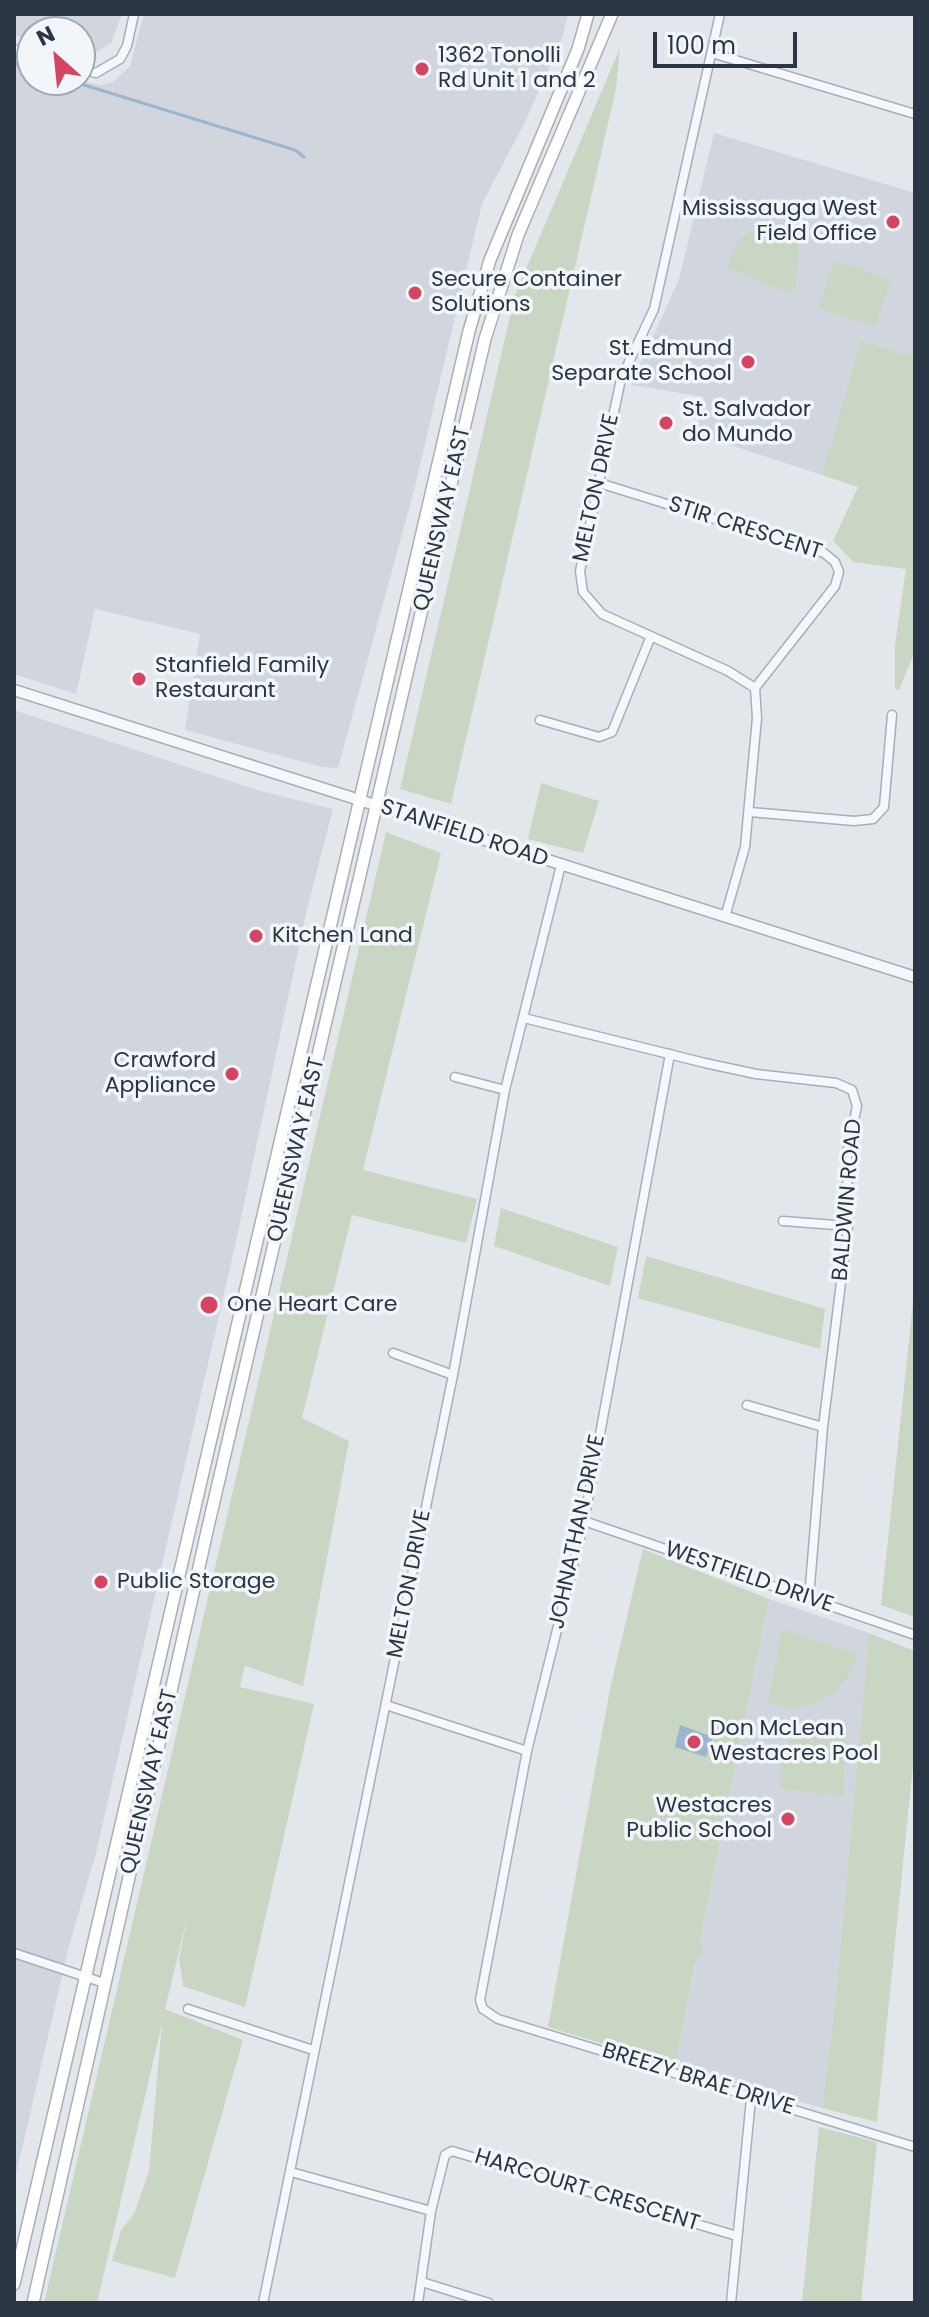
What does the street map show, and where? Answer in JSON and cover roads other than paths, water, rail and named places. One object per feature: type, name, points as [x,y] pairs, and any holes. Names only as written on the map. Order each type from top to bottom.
[{"type":"main road","name":"QUEENSWAY EAST","points":[[14,2284],[481,285],[578,49],[588,14]]},
{"type":"main road","name":"QUEENSWAY EAST","points":[[33,2303],[104,1983],[495,300],[518,235],[612,14]]},
{"type":"street","points":[[96,73],[120,59],[127,46],[134,14]]},
{"type":"street","name":"MELTON DRIVE","points":[[720,14],[654,309],[621,379],[596,482],[580,571],[583,592],[602,614],[728,671],[755,688]]},
{"type":"street","points":[[712,53],[915,114]]},
{"type":"street","name":"STIR CRESCENT","points":[[596,482],[824,553],[835,562],[839,572],[835,586],[755,688]]},
{"type":"street","points":[[540,720],[596,736],[610,734],[620,719],[651,636]]},
{"type":"street","points":[[725,917],[745,847],[750,812],[757,718],[755,688]]},
{"type":"street","name":"STANFIELD ROAD","points":[[14,690],[915,977]]},
{"type":"street","points":[[750,812],[854,821],[873,819],[884,807],[892,715]]},
{"type":"street","name":"MELTON DRIVE","points":[[263,2303],[453,1375],[505,1090],[561,865]]},
{"type":"street","name":"BALDWIN ROAD","points":[[524,1018],[756,1074],[836,1083],[852,1090],[857,1106],[847,1154],[848,1226],[823,1427],[809,1598]]},
{"type":"street","name":"JOHNATHAN DRIVE","points":[[483,2009],[482,1990],[527,1751],[584,1521],[670,1054]]},
{"type":"street","points":[[455,1077],[505,1090]]},
{"type":"street","points":[[783,1221],[848,1226]]},
{"type":"street","points":[[393,1353],[453,1375]]},
{"type":"street","points":[[747,1405],[823,1427]]},
{"type":"street","name":"WESTFIELD DRIVE","points":[[584,1521],[915,1635]]},
{"type":"street","points":[[386,1705],[527,1751]]},
{"type":"street","points":[[14,1953],[104,1983]]},
{"type":"street","points":[[188,2009],[313,2050]]},
{"type":"street","name":"BREEZY BRAE DRIVE","points":[[483,2009],[498,2019],[915,2147]]},
{"type":"street","points":[[731,2303],[751,2099]]},
{"type":"street","name":"HARCOURT CRESCENT","points":[[418,2303],[431,2211],[445,2155],[452,2151],[737,2236]]},
{"type":"street","points":[[291,2172],[431,2211]]},
{"type":"street","points":[[422,2282],[489,2303]]},
{"type":"water","name":"Don McLean Westacres Pool","points":[[680,1725],[713,1737],[706,1757],[675,1747]]},
{"type":"waterway","points":[[96,89],[295,150],[304,157]]},
{"type":"place","name":"1362 Tonolli Rd Unit 1 and 2","points":[[422,69]]},
{"type":"place","name":"Mississauga West Field Office","points":[[893,222]]},
{"type":"place","name":"Secure Container Solutions","points":[[415,293]]},
{"type":"place","name":"St. Edmund Separate School","points":[[748,362]]},
{"type":"place","name":"St. Salvador do Mundo","points":[[666,423]]},
{"type":"place","name":"Stanfield Family Restaurant","points":[[139,679]]},
{"type":"place","name":"Kitchen Land","points":[[256,936]]},
{"type":"place","name":"Crawford Appliance","points":[[232,1074]]},
{"type":"place","name":"One Heart Care","points":[[209,1305]]},
{"type":"place","name":"Public Storage","points":[[101,1582]]},
{"type":"place","name":"Don McLean Westacres Pool","points":[[694,1742]]},
{"type":"place","name":"Westacres Public School","points":[[788,1819]]}]
